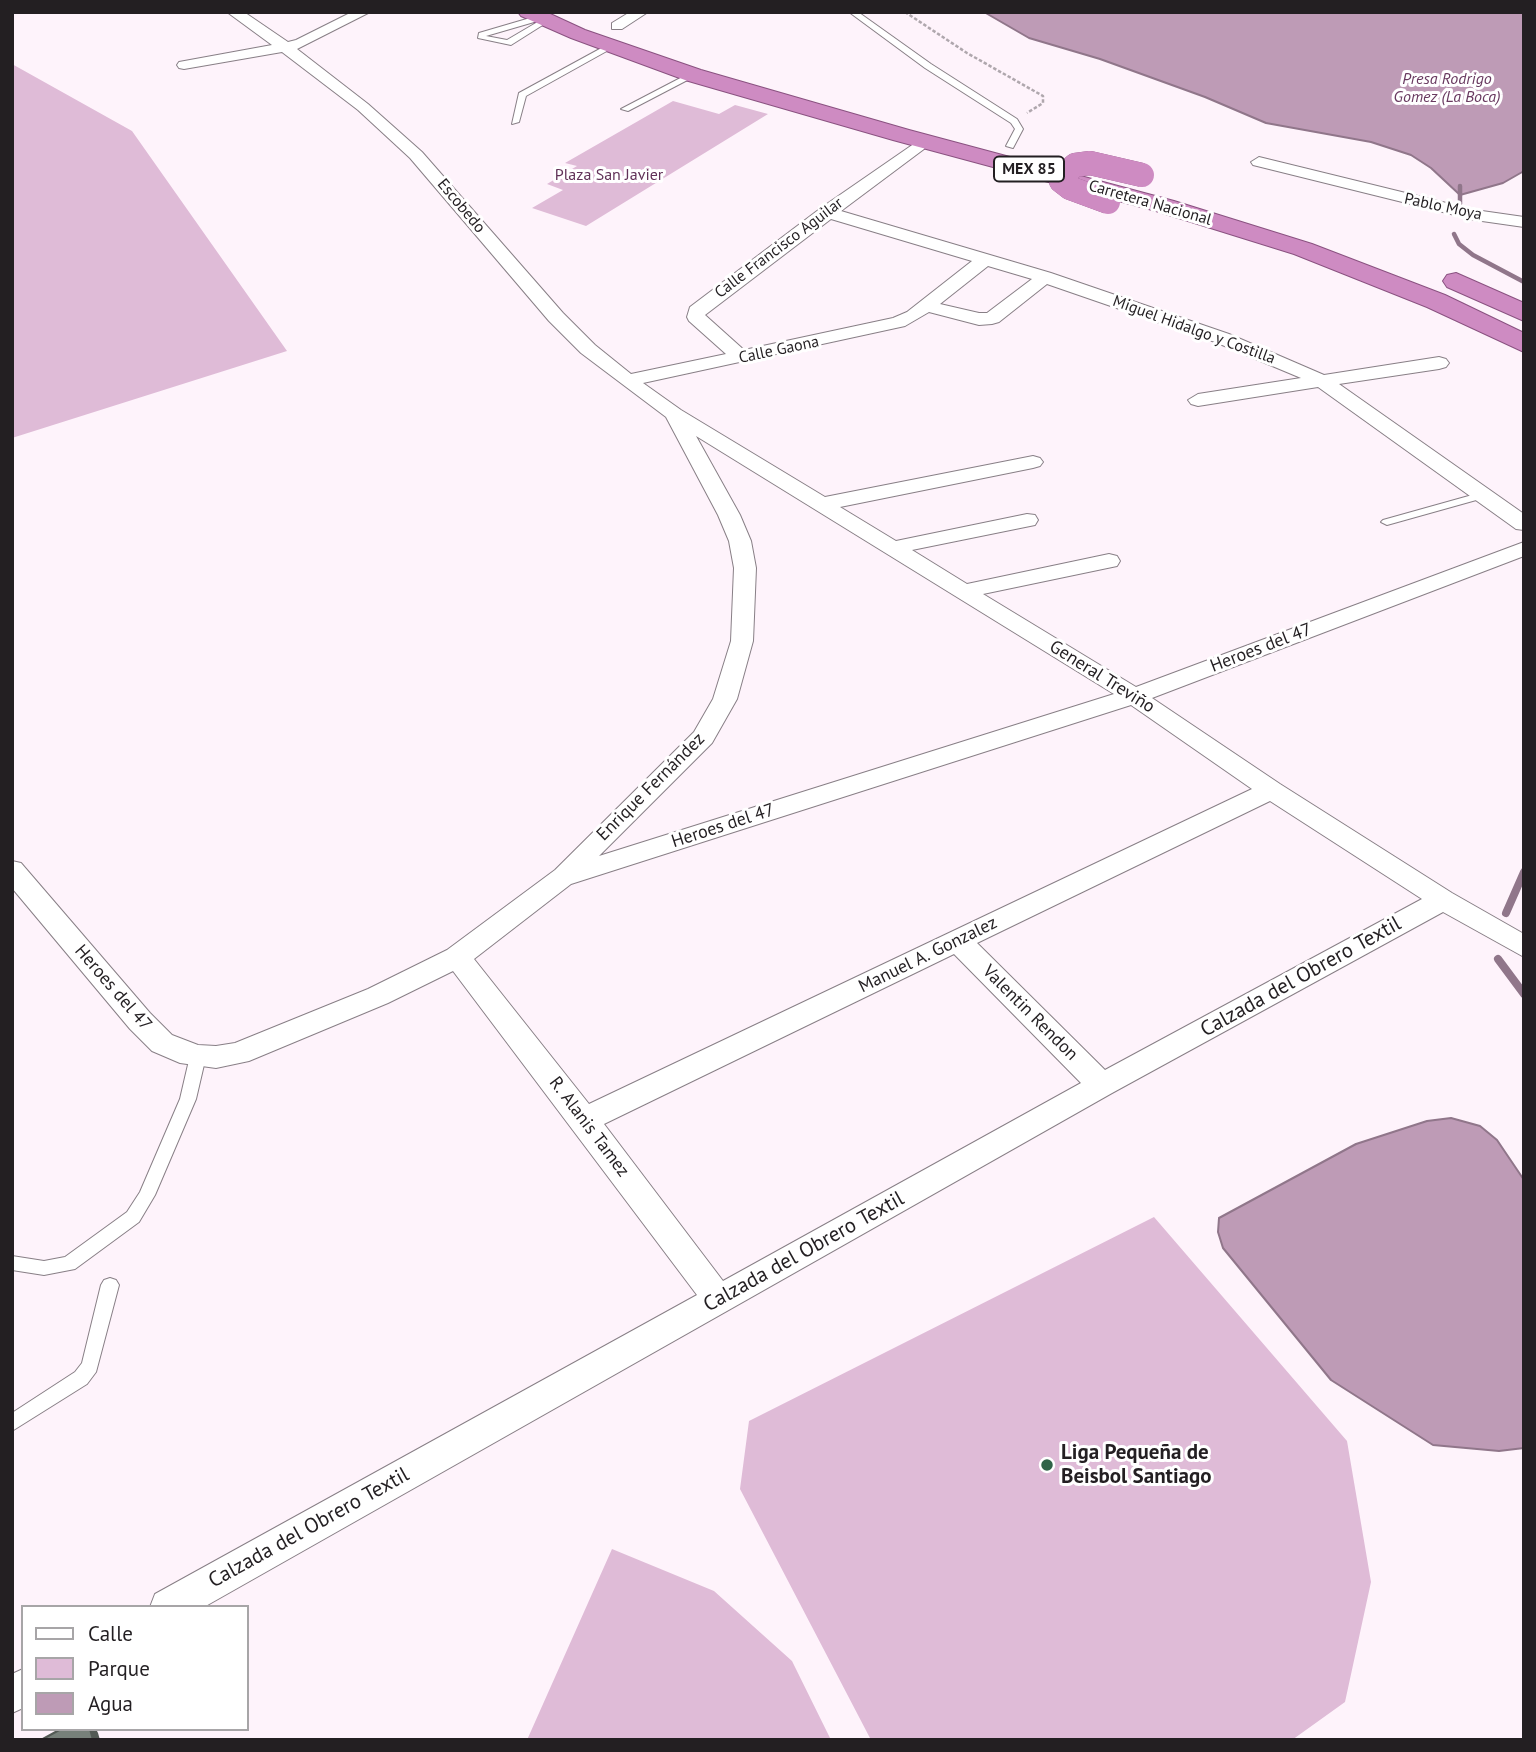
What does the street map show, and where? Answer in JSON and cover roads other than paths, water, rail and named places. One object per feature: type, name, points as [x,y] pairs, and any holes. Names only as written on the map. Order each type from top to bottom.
[{"type":"highway","name":"Carretera Nacional","points":[[585,12],[719,61],[1225,206],[1414,273],[1524,323]]},
{"type":"highway","name":"Carretera Nacional","points":[[537,17],[626,25],[694,75],[909,140]]},
{"type":"highway","name":"MEX 85","points":[[909,140],[1277,257],[1407,307],[1503,349],[1522,349]]},
{"type":"highway","name":"MEX 85","points":[[1167,181],[1090,163],[1075,165],[1061,177],[1061,181],[1070,188],[1108,202],[1297,258],[1522,349]]},
{"type":"highway","points":[[1430,270],[1524,313]]},
{"type":"street","name":"Escobedo","points":[[234,12],[287,48],[363,107],[416,155],[556,317],[588,349],[674,414]]},
{"type":"street","points":[[184,65],[287,48],[317,38],[363,12]]},
{"type":"street","name":"Calle Francisco Aguilar","points":[[742,358],[696,317],[696,311],[827,212],[909,140]]},
{"type":"street","name":"Pablo Moya","points":[[1259,162],[1475,215],[1524,222]]},
{"type":"street","name":"Miguel Hidalgo y Costilla","points":[[827,212],[1045,276],[1222,338],[1323,382],[1524,524]]},
{"type":"street","name":"Calle Gaona","points":[[627,381],[874,329],[913,316],[986,259]]},
{"type":"street","points":[[927,306],[972,318],[989,319],[997,316],[1045,276]]},
{"type":"street","points":[[1198,400],[1439,363]]},
{"type":"street","name":"General Treviño","points":[[674,414],[1134,696],[1271,790],[1443,900],[1524,947]]},
{"type":"street","name":"Enrique Fernández","points":[[562,877],[703,737],[725,699],[742,641],[745,568],[740,541],[729,515],[674,414]]},
{"type":"street","points":[[822,504],[1033,462]]},
{"type":"street","points":[[893,548],[1027,520]]},
{"type":"street","name":"Heroes del 47","points":[[12,870],[140,1021],[162,1043],[180,1052],[198,1056],[216,1057],[239,1053],[378,996],[457,957],[562,877],[1134,696],[1524,548]]},
{"type":"street","points":[[963,591],[1109,561]]},
{"type":"street","name":"Manuel A. Gonzalez","points":[[584,1120],[1271,790]]},
{"type":"street","name":"Calzada del Obrero Textil","points":[[172,1605],[1102,1085],[1443,900]]},
{"type":"street","name":"Valentin Rendon","points":[[958,941],[1102,1085]]},
{"type":"street","name":"R. Alanis Tamez","points":[[457,957],[719,1300]]},
{"type":"lane","points":[[853,12],[928,66],[1014,121],[1018,129],[1010,146]]},
{"type":"lane","points":[[537,17],[508,43],[482,38],[482,35],[537,17]]},
{"type":"lane","points":[[515,122],[522,95],[626,25]]},
{"type":"lane","points":[[625,109],[694,75]]},
{"type":"lane","points":[[1387,522],[1483,495]]},
{"type":"lane","points":[[12,1263],[44,1268],[69,1264],[132,1217],[147,1195],[188,1099],[198,1056]]},
{"type":"lane","points":[[12,1423],[81,1378],[90,1367],[110,1285]]},
{"type":"water","name":"Presa Rodrigo Gomez (La Boca)","points":[[984,12],[1524,12],[1524,171],[1503,183],[1460,195],[1431,168],[1411,155],[1371,142],[1266,123],[1205,97],[1100,59],[1029,38]]},
{"type":"water","points":[[1451,1118],[1480,1126],[1497,1140],[1524,1180],[1524,1448],[1499,1451],[1433,1445],[1331,1380],[1223,1248],[1218,1232],[1219,1218],[1356,1144],[1427,1121]]},
{"type":"waterway","points":[[1460,186],[1460,204]]},
{"type":"waterway","points":[[1454,234],[1459,244],[1473,255],[1524,282]]},
{"type":"waterway","points":[[1506,913],[1524,872]]},
{"type":"waterway","points":[[1498,959],[1524,994]]},
{"type":"place","name":"Liga Pequeña de Beisbol Santiago","points":[[1047,1465]]},
{"type":"park label","name":"Plaza San Javier","points":[[609,175]]}]
